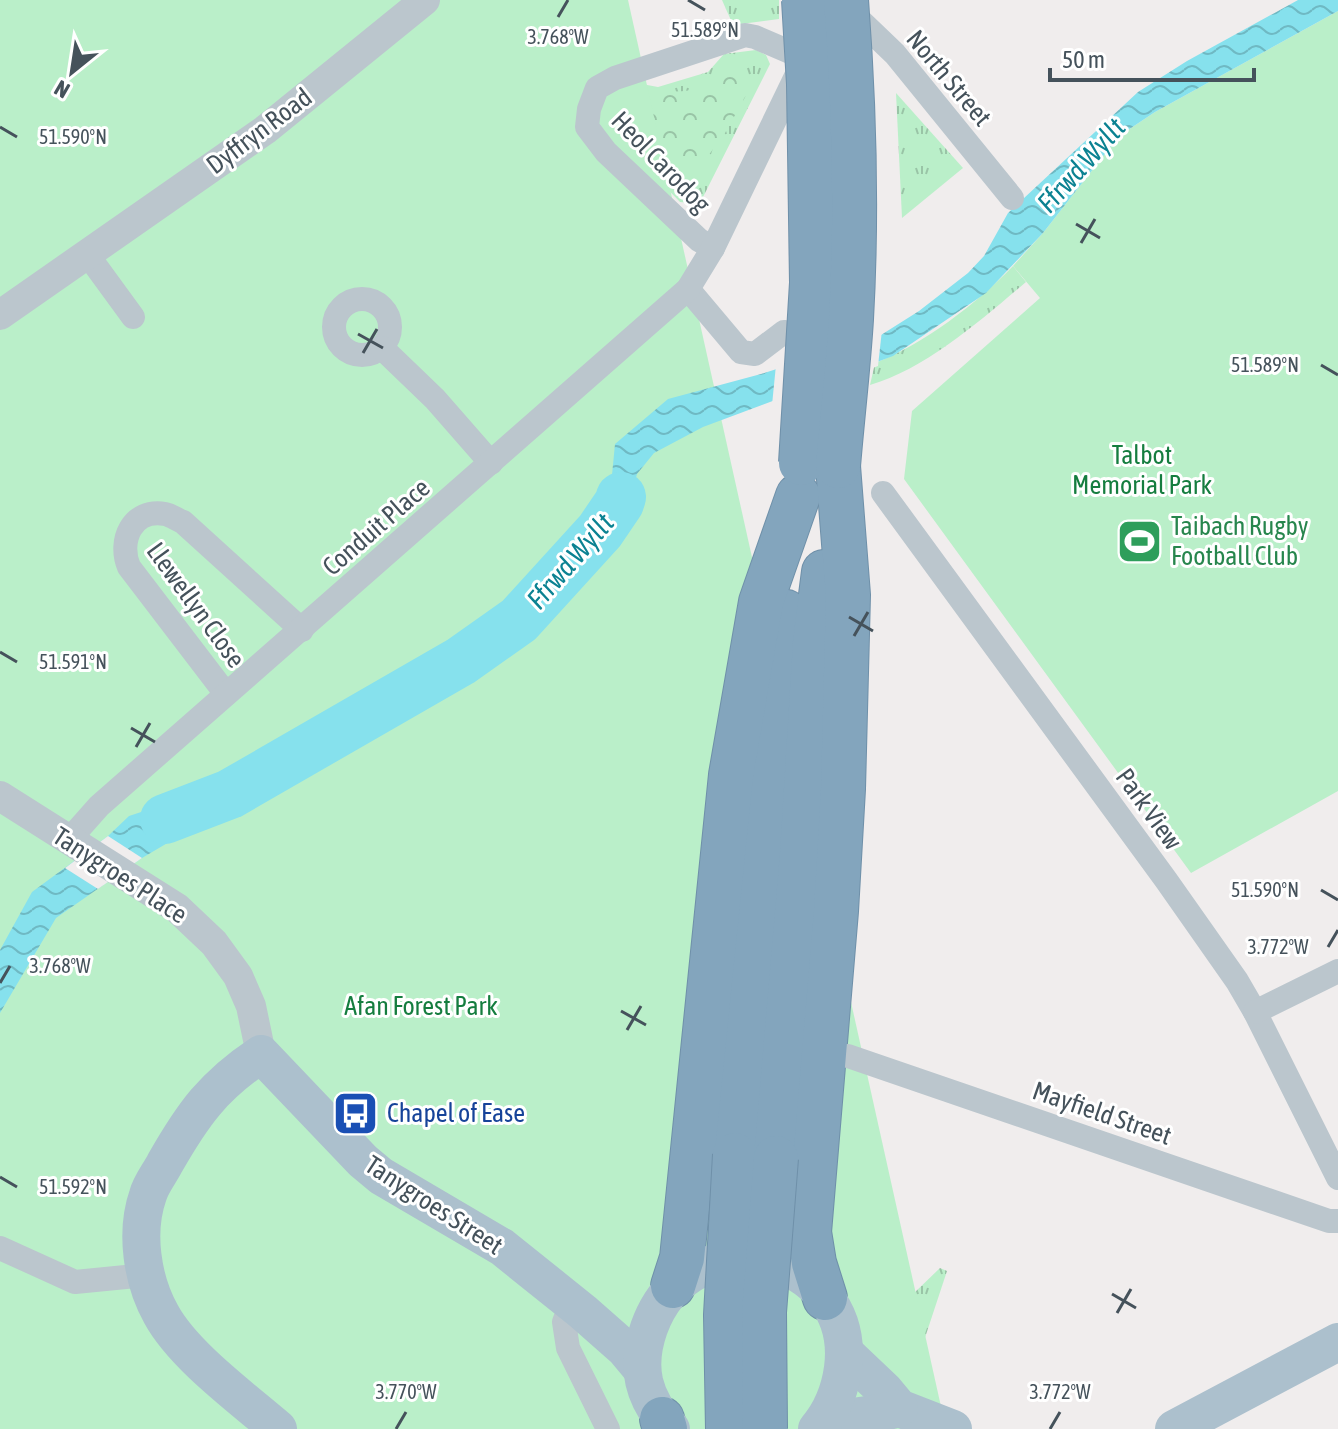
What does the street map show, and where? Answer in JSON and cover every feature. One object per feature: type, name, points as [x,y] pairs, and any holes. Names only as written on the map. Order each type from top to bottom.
[{"type":"highway","points":[[664,1297],[682,1258],[731,775],[761,602],[812,475],[851,319],[854,198],[851,60],[846,0]]},
{"type":"highway","points":[[728,1429],[726,1315],[755,1156],[812,475],[812,283],[806,14]]},
{"type":"highway","points":[[812,475],[848,595],[836,911],[809,1232],[814,1263],[825,1298]]},
{"type":"highway","points":[[755,1156],[764,1312],[765,1429]]},
{"type":"main road","points":[[261,1054],[231,1074],[200,1107],[148,1194],[142,1221],[146,1275],[161,1314],[179,1340],[278,1429]]},
{"type":"main road","name":"Tanygroes Street","points":[[261,1054],[381,1176],[502,1247],[625,1349],[640,1367]]},
{"type":"main road","points":[[666,1426],[646,1388],[640,1367],[643,1344],[664,1297],[692,1272],[722,1260],[755,1258],[787,1267],[825,1298],[841,1332],[845,1353],[840,1390],[819,1426]]},
{"type":"main road","points":[[577,1308],[613,1313],[664,1297]]},
{"type":"main road","points":[[1174,1429],[1338,1342]]},
{"type":"main road","points":[[845,1353],[899,1408],[953,1429]]},
{"type":"main road","points":[[819,1426],[849,1416],[875,1415],[899,1408]]},
{"type":"street","name":"Dyffryn Road","points":[[0,315],[265,130],[425,0]]},
{"type":"street","points":[[806,14],[834,0]]},
{"type":"street","name":"North Street","points":[[834,0],[895,54],[1012,198]]},
{"type":"street","name":"Conduit Place","points":[[78,846],[99,806],[688,289],[713,248],[804,58],[806,14]]},
{"type":"street","name":"Heol Carodog","points":[[713,248],[699,240],[616,162],[587,127],[589,109],[597,88],[615,78],[745,35],[804,58]]},
{"type":"street","points":[[87,254],[133,317]]},
{"type":"street","points":[[688,289],[741,352],[755,354],[784,332]]},
{"type":"street","points":[[382,348],[435,399],[491,463]]},
{"type":"street","name":"Park View","points":[[883,493],[1166,880],[1255,1012],[1338,1178]]},
{"type":"street","name":"Llewellyn Close","points":[[226,694],[129,567],[123,552],[125,538],[132,525],[145,515],[164,514],[183,522],[302,630]]},
{"type":"street","name":"Tanygroes Place","points":[[0,796],[177,908],[214,943],[238,976],[251,1006],[261,1054]]},
{"type":"street","points":[[1255,1012],[1338,971]]},
{"type":"street","name":"Mayfield Street","points":[[848,1056],[1329,1221],[1338,1221]]},
{"type":"street","points":[[0,1248],[75,1282],[146,1275]]},
{"type":"street","points":[[577,1308],[564,1322],[568,1348],[608,1429]]},
{"type":"green space","name":"Afan Forest Park","points":[[0,0],[628,0],[946,1429],[0,1429]]},
{"type":"green space","points":[[722,0],[779,0],[779,19],[733,25]]},
{"type":"green space","name":"Talbot Memorial Park","points":[[1338,11],[1338,791],[1191,873],[904,479],[912,411],[1040,298],[1013,266],[1119,136],[1155,112]]},
{"type":"green space","points":[[756,50],[766,55],[770,64],[702,199],[680,202],[605,125],[631,82],[658,87],[708,72],[724,54]]},
{"type":"green space","points":[[728,71],[747,72],[753,83],[725,133],[694,175],[673,180],[628,137],[641,88],[687,91],[708,85]]},
{"type":"green space","points":[[896,93],[963,168],[902,218]]},
{"type":"green space","points":[[1013,266],[1026,282],[932,355],[870,385],[875,363],[912,345],[948,322]]},
{"type":"green space","points":[[940,1268],[947,1271],[909,1386],[912,1295]]},
{"type":"water","points":[[1298,0],[1338,0],[1338,11],[1155,112],[1119,136],[1043,233],[986,293],[893,356],[703,427],[654,453],[637,474],[631,497],[611,538],[590,560],[574,539],[600,513],[612,475],[615,444],[668,399],[761,374],[881,335],[919,311],[968,273],[984,256],[1008,213],[1138,92],[1187,61]]},
{"type":"water","points":[[226,784],[235,810],[142,858],[56,918],[0,1013],[0,950],[32,892],[108,836],[129,816]]},
{"type":"pier","points":[[882,330],[878,366],[772,405],[776,365]]},
{"type":"pier","points":[[108,836],[142,858],[98,889],[65,868]]},
{"type":"waterway","name":"Ffrwd Wyllt","points":[[165,819],[230,794],[461,661],[519,620],[600,531],[621,497]]},
{"type":"place","name":"Taibach Rugby Football Club","points":[[1140,541]]},
{"type":"place","name":"Chapel of Ease","points":[[356,1113]]}]
